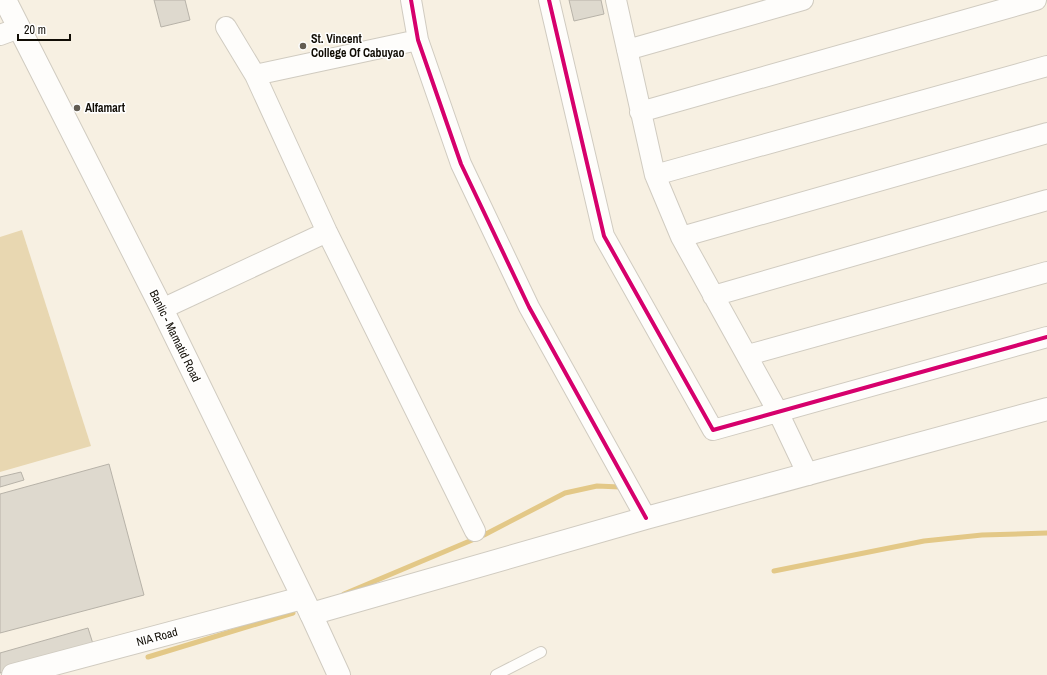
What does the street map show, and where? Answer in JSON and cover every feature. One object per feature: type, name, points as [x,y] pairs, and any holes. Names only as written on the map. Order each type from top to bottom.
[{"type":"street","name":"Banlic - Mamatid Road","points":[[6,0],[10,32],[162,309],[338,675]]},
{"type":"street","points":[[411,0],[418,40],[460,164],[529,307],[646,518]]},
{"type":"street","points":[[550,0],[604,236],[713,430],[1047,337]]},
{"type":"street","points":[[616,0],[655,174],[681,237],[713,296],[748,355],[778,412],[808,475]]},
{"type":"street","points":[[627,50],[803,0]]},
{"type":"street","points":[[640,112],[1036,0]]},
{"type":"street","points":[[226,27],[255,75],[327,232],[475,531]]},
{"type":"street","points":[[255,75],[418,40]]},
{"type":"street","points":[[655,174],[1047,66]]},
{"type":"street","points":[[681,237],[1047,133]]},
{"type":"street","points":[[713,296],[1047,200]]},
{"type":"street","points":[[162,309],[327,232]]},
{"type":"street","points":[[748,355],[1047,272]]},
{"type":"street","name":"NIA Road","points":[[13,675],[306,606],[808,475],[1047,409]]},
{"type":"lane","points":[[496,675],[541,652]]},
{"type":"shaded area","points":[[22,230],[91,446],[0,472],[0,237]]},
{"type":"building","points":[[154,0],[185,0],[190,20],[161,27]]},
{"type":"building","points":[[569,0],[601,0],[604,14],[574,21]]},
{"type":"building","points":[[109,464],[144,595],[0,633],[0,494]]},
{"type":"building","points":[[21,472],[24,480],[0,487],[0,477]]},
{"type":"building","points":[[88,628],[94,647],[0,673],[0,653]]},
{"type":"waterway","points":[[344,594],[484,535],[565,493],[597,486],[620,487]]},
{"type":"waterway","points":[[774,571],[924,541],[982,535],[1047,533]]},
{"type":"waterway","points":[[148,657],[293,613]]},
{"type":"cycle path","points":[[411,0],[418,40],[461,164],[529,307],[646,518]]},
{"type":"cycle path","points":[[549,0],[604,236],[713,430],[1047,337]]},
{"type":"place","name":"St. Vincent College Of Cabuyao","points":[[303,46]]},
{"type":"place","name":"Alfamart","points":[[77,108]]}]
